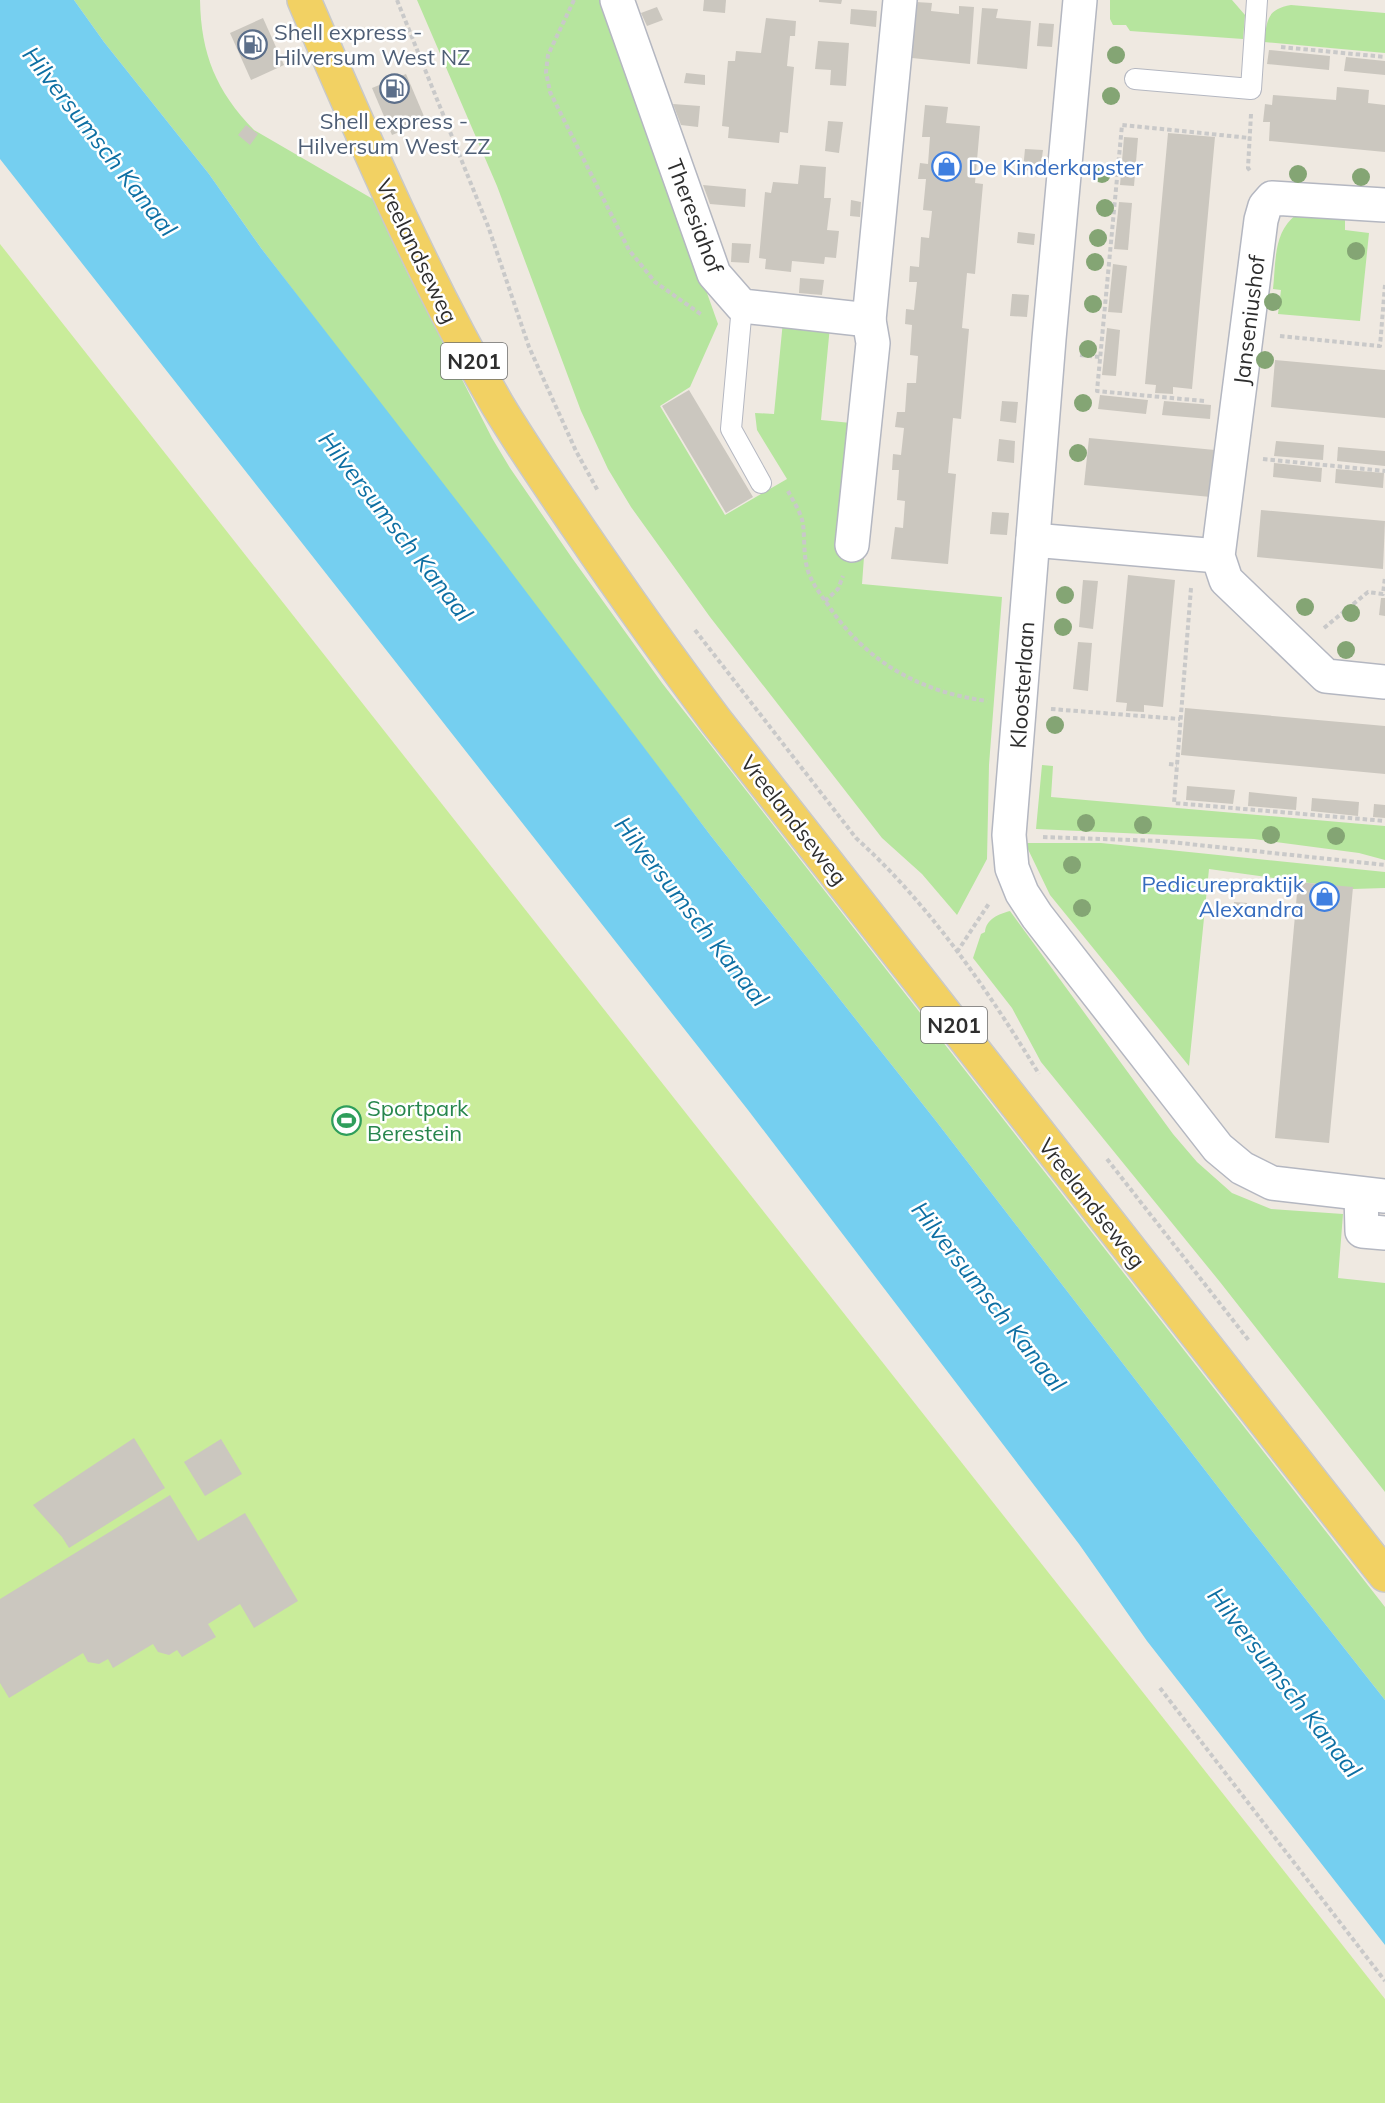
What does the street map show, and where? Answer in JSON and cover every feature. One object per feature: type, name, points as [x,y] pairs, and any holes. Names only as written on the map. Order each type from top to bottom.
[{"type":"main road","name":"Vreelandseweg","points":[[304,0],[397,212],[455,327],[498,405],[525,448],[647,628],[716,721],[1385,1575]]},
{"type":"street","name":"Theresiahof","points":[[617,0],[714,274],[741,315]]},
{"type":"street","points":[[852,545],[873,343],[869,320],[900,0]]},
{"type":"street","name":"Kloosterlaan","points":[[1080,0],[1033,540],[1010,835],[1011,868],[1036,916],[1218,1148],[1242,1168],[1272,1183],[1379,1192],[1362,1231],[1385,1233]]},
{"type":"street","points":[[1272,198],[1385,205]]},
{"type":"street","name":"Janseniushof","points":[[1206,555],[1231,456],[1261,220],[1265,206],[1272,198]]},
{"type":"street","points":[[741,315],[869,320]]},
{"type":"street","points":[[1033,540],[1206,555],[1226,580],[1326,676],[1385,681]]},
{"type":"lane","points":[[1135,80],[1251,89],[1257,0]]},
{"type":"lane","points":[[741,315],[731,429],[760,483]]},
{"type":"path","points":[[397,0],[488,226],[529,347],[576,451],[603,500]]},
{"type":"path","points":[[574,0],[548,54],[546,72],[550,92],[629,250],[655,282],[701,314],[723,322],[741,315]]},
{"type":"path","points":[[1254,45],[1385,57]]},
{"type":"path","points":[[1251,89],[1248,168],[1272,198]]},
{"type":"path","points":[[1238,404],[1097,391],[1122,125],[1250,138]]},
{"type":"path","points":[[1247,333],[1380,346],[1385,285]]},
{"type":"path","points":[[1231,456],[1385,471]]},
{"type":"path","points":[[785,486],[803,522],[808,571],[816,589],[857,642],[885,665],[922,685],[969,699],[1020,706],[1180,719]]},
{"type":"path","points":[[1206,555],[1180,719],[1174,803],[1385,821]]},
{"type":"path","points":[[1298,649],[1368,592],[1383,594],[1385,577]]},
{"type":"path","name":"Vreelandseweg","points":[[688,621],[856,838],[880,860],[917,901],[957,952],[1005,1018],[1041,1078]]},
{"type":"path","points":[[1169,764],[1177,765]]},
{"type":"path","points":[[1010,835],[1161,841],[1385,865]]},
{"type":"path","points":[[957,952],[1011,868]]},
{"type":"path","name":"Vreelandseweg","points":[[1106,1159],[1250,1343]]},
{"type":"path","points":[[1160,1688],[1385,1981]]},
{"type":"green space","points":[[74,0],[200,0],[204,38],[213,71],[230,101],[254,130],[378,202],[404,266],[492,438],[572,558],[662,683],[1385,1607],[1385,1700],[936,1121],[711,836],[261,248],[209,174],[104,42]]},
{"type":"green space","points":[[417,0],[603,0],[718,324],[690,387],[660,406],[725,515],[787,479],[757,430],[755,413],[774,414],[783,321],[830,326],[821,420],[851,423],[838,556],[864,557],[862,584],[1002,597],[989,765],[987,859],[957,915],[922,874],[882,838],[710,617],[631,507],[608,469],[581,411],[497,186]]},
{"type":"green space","points":[[1110,0],[1232,0],[1245,15],[1243,39],[1130,31],[1126,25],[1113,25],[1110,19]]},
{"type":"green space","points":[[1291,5],[1385,13],[1385,53],[1264,42],[1270,17],[1277,9]]},
{"type":"green space","points":[[1345,213],[1345,230],[1369,233],[1360,321],[1278,314],[1281,290],[1273,289],[1277,249],[1283,230],[1296,215]]},
{"type":"green space","name":"Sportpark Berestein","points":[[0,244],[1385,1999],[1385,2103],[0,2103]]},
{"type":"green space","points":[[1042,765],[1053,766],[1051,797],[1385,826],[1385,860],[1359,853],[1254,839],[1036,829]]},
{"type":"green space","points":[[1025,843],[1101,843],[1385,872],[1385,888],[1353,889],[1209,869],[1189,1066],[1050,895]]},
{"type":"green space","points":[[1010,911],[1173,1134],[1197,1162],[1232,1193],[1271,1209],[1343,1214],[1338,1278],[1385,1283],[1385,1492],[1220,1282],[1041,1062],[1012,1008],[973,958],[981,934],[985,932],[990,920]]},
{"type":"water","name":"Hilversumsch Kanaal","points":[[0,0],[74,0],[104,42],[209,174],[261,248],[484,536],[711,836],[936,1121],[1385,1700],[1385,1945],[1147,1641],[1079,1544],[748,1110],[0,159]]},
{"type":"building","points":[[704,0],[726,0],[725,13],[703,11]]},
{"type":"building","points":[[819,0],[842,0],[841,4],[819,2]]},
{"type":"building","points":[[916,2],[932,3],[931,11],[959,14],[959,6],[974,7],[970,64],[912,58]]},
{"type":"building","points":[[657,7],[663,20],[647,26],[641,13]]},
{"type":"building","points":[[982,8],[998,9],[996,18],[1031,21],[1027,69],[977,64]]},
{"type":"building","points":[[851,9],[877,11],[876,27],[850,24]]},
{"type":"building","points":[[263,18],[284,65],[251,80],[230,33]]},
{"type":"building","points":[[766,18],[796,21],[795,36],[790,36],[787,66],[794,67],[788,133],[780,132],[779,143],[728,138],[729,127],[722,126],[728,61],[735,61],[736,51],[761,53]]},
{"type":"building","points":[[1039,23],[1054,24],[1052,47],[1037,46]]},
{"type":"building","points":[[818,41],[849,43],[846,86],[830,85],[831,70],[815,69]]},
{"type":"building","points":[[1269,50],[1330,56],[1329,70],[1267,64]]},
{"type":"building","points":[[1346,57],[1385,61],[1385,75],[1344,71]]},
{"type":"building","points":[[686,73],[705,75],[705,85],[684,83]]},
{"type":"building","points":[[406,74],[426,121],[392,135],[372,88]]},
{"type":"building","points":[[1337,87],[1369,90],[1368,103],[1385,105],[1385,152],[1269,141],[1270,122],[1263,122],[1265,104],[1272,105],[1273,95],[1336,100]]},
{"type":"building","points":[[673,104],[700,106],[698,127],[681,125]]},
{"type":"building","points":[[925,105],[948,107],[946,123],[980,126],[975,183],[983,184],[975,274],[967,273],[962,328],[969,329],[961,419],[953,418],[948,473],[956,474],[948,564],[891,559],[895,527],[903,528],[905,501],[897,500],[899,470],[892,470],[893,454],[901,455],[904,428],[895,427],[897,412],[905,412],[907,383],[916,383],[918,356],[910,355],[912,325],[905,324],[906,309],[914,310],[917,282],[909,282],[910,266],[919,267],[921,237],[929,238],[932,211],[923,210],[926,179],[918,179],[920,163],[928,164],[930,137],[922,137]]},
{"type":"building","points":[[828,121],[843,122],[839,153],[825,151]]},
{"type":"building","points":[[246,125],[258,134],[250,145],[238,135]]},
{"type":"building","points":[[1168,133],[1215,137],[1192,389],[1173,387],[1173,394],[1155,393],[1156,385],[1145,384]]},
{"type":"building","points":[[1124,137],[1138,138],[1134,186],[1120,185]]},
{"type":"building","points":[[1025,149],[1043,150],[1040,172],[1023,170]]},
{"type":"building","points":[[800,165],[826,167],[824,198],[831,198],[827,230],[839,231],[836,258],[825,257],[824,264],[792,261],[791,272],[765,269],[766,259],[759,258],[765,192],[771,193],[773,182],[798,184]]},
{"type":"building","points":[[703,185],[746,189],[745,207],[710,204]]},
{"type":"building","points":[[851,200],[861,202],[860,217],[850,216]]},
{"type":"building","points":[[1119,202],[1132,203],[1128,250],[1114,249]]},
{"type":"building","points":[[1018,232],[1035,234],[1034,245],[1017,243]]},
{"type":"building","points":[[732,243],[751,244],[749,263],[731,262]]},
{"type":"building","points":[[1113,264],[1127,266],[1122,313],[1108,312]]},
{"type":"building","points":[[800,278],[824,280],[822,295],[799,293]]},
{"type":"building","points":[[1012,294],[1029,295],[1027,317],[1010,316]]},
{"type":"building","points":[[1107,328],[1120,330],[1116,376],[1102,375]]},
{"type":"building","points":[[1275,360],[1385,370],[1385,418],[1271,407]]},
{"type":"building","points":[[689,390],[753,497],[726,513],[662,406]]},
{"type":"building","points":[[1100,395],[1148,400],[1146,414],[1098,409]]},
{"type":"building","points":[[1002,401],[1018,402],[1016,423],[1000,421]]},
{"type":"building","points":[[1164,401],[1211,405],[1210,419],[1162,415]]},
{"type":"building","points":[[1089,438],[1215,450],[1211,497],[1084,485]]},
{"type":"building","points":[[999,439],[1015,441],[1014,463],[997,461]]},
{"type":"building","points":[[1276,441],[1324,445],[1323,460],[1274,456]]},
{"type":"building","points":[[1338,447],[1385,451],[1385,466],[1337,461]]},
{"type":"building","points":[[1274,463],[1322,468],[1321,482],[1273,477]]},
{"type":"building","points":[[1336,469],[1384,473],[1383,488],[1335,483]]},
{"type":"building","points":[[1261,510],[1385,521],[1383,569],[1257,557]]},
{"type":"building","points":[[992,512],[1009,513],[1007,535],[990,534]]},
{"type":"building","points":[[1128,575],[1175,580],[1163,707],[1144,705],[1144,712],[1126,711],[1127,703],[1116,702]]},
{"type":"building","points":[[1083,580],[1098,581],[1093,629],[1079,627]]},
{"type":"building","points":[[1381,598],[1385,598],[1385,616],[1379,615]]},
{"type":"building","points":[[1078,642],[1092,643],[1088,691],[1073,689]]},
{"type":"building","points":[[1185,708],[1385,726],[1385,774],[1181,755]]},
{"type":"building","points":[[1187,786],[1235,790],[1233,804],[1186,800]]},
{"type":"building","points":[[1249,792],[1297,797],[1296,810],[1248,806]]},
{"type":"building","points":[[1312,798],[1359,802],[1358,816],[1311,811]]},
{"type":"building","points":[[1374,804],[1385,805],[1385,818],[1373,817]]},
{"type":"building","points":[[1298,882],[1353,887],[1329,1143],[1275,1138]]},
{"type":"building","points":[[1234,902],[1247,903],[1246,917],[1233,915]]},
{"type":"building","points":[[134,1438],[165,1488],[69,1548],[33,1505]]},
{"type":"building","points":[[221,1439],[242,1474],[205,1496],[184,1462]]},
{"type":"building","points":[[170,1495],[198,1541],[245,1513],[298,1601],[254,1628],[240,1604],[208,1624],[216,1637],[182,1657],[177,1650],[169,1655],[158,1652],[153,1644],[113,1668],[108,1659],[99,1664],[88,1662],[83,1653],[9,1698],[0,1683],[0,1599]]},
{"type":"place","name":"Shell express - Hilversum West NZ","points":[[253,45]]},
{"type":"place","name":"Shell express - Hilversum West ZZ","points":[[394,89]]},
{"type":"place","name":"De Kinderkapster","points":[[947,167]]},
{"type":"place","name":"Pedicurepraktijk Alexandra","points":[[1325,897]]},
{"type":"place","name":"Sportpark Berestein","points":[[346,1121]]}]
